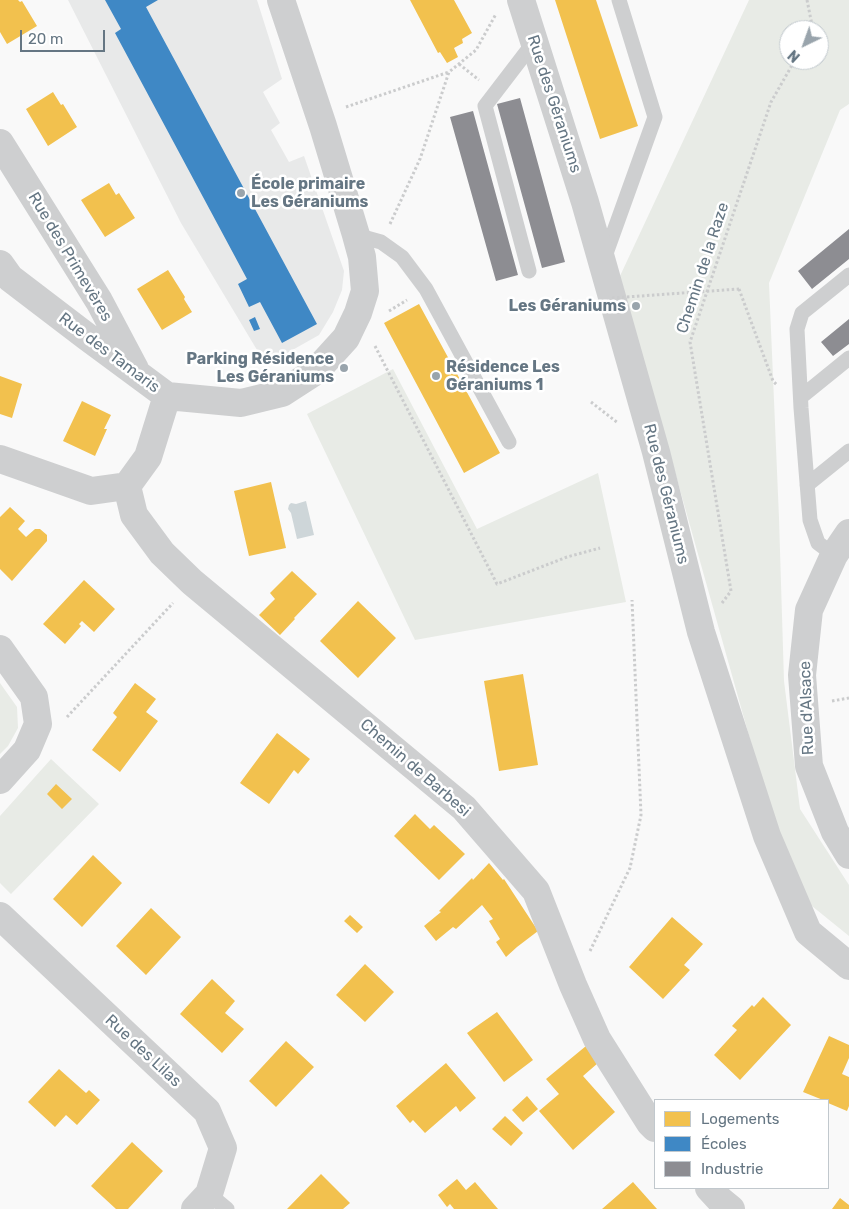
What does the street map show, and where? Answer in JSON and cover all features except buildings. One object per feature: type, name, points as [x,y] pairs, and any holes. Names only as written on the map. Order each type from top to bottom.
[{"type":"street","points":[[167,396],[241,403],[282,393],[316,371],[346,338],[358,313],[365,291],[362,257],[369,239],[323,126],[281,0]]},
{"type":"street","name":"Rue des Géraniums","points":[[510,5],[534,42],[586,202],[656,452],[701,632],[766,836],[808,932],[849,966]]},
{"type":"street","name":"Rue des Primevères","points":[[0,143],[99,301],[136,373]]},
{"type":"street","name":"Rue des Tamaris","points":[[0,264],[10,278],[167,396],[148,457],[127,486]]},
{"type":"street","points":[[0,459],[91,491],[127,486]]},
{"type":"street","name":"Chemin de Barbesi","points":[[127,486],[134,515],[162,553],[192,582],[464,808],[536,891],[596,1039],[654,1127]]},
{"type":"street","name":"Rue d'Alsace","points":[[842,544],[809,610],[802,675],[809,766],[835,832],[849,855]]},
{"type":"street","points":[[0,649],[34,697],[38,724],[27,750],[0,780]]},
{"type":"street","name":"Rue des Lilas","points":[[0,916],[207,1111],[222,1148],[211,1204]]},
{"type":"street","points":[[710,1189],[731,1209]]},
{"type":"lane","points":[[602,263],[656,117],[619,0]]},
{"type":"lane","points":[[529,271],[485,106],[534,42]]},
{"type":"lane","points":[[369,239],[402,257],[426,289],[509,442]]},
{"type":"lane","points":[[842,544],[818,543],[810,520],[797,329],[802,313],[849,275]]},
{"type":"lane","points":[[801,402],[849,358]]},
{"type":"lane","points":[[807,485],[849,451]]},
{"type":"path","points":[[808,1],[811,20]]},
{"type":"path","points":[[323,126],[336,111],[449,72],[476,50],[510,5]]},
{"type":"path","name":"Chemin de la Raze","points":[[701,632],[731,591],[690,342],[772,102],[790,70]]},
{"type":"path","points":[[369,239],[420,158],[449,72]]},
{"type":"path","points":[[385,313],[426,289]]},
{"type":"path","points":[[612,298],[739,290],[773,381],[801,402]]},
{"type":"path","points":[[358,313],[497,584],[567,557],[600,548]]},
{"type":"path","points":[[573,985],[630,868],[641,815],[632,600]]},
{"type":"path","points":[[62,722],[160,616]]},
{"type":"shaded area","name":"École primaire Les Géraniums","points":[[68,0],[257,0],[282,79],[263,92],[280,123],[271,130],[289,162],[304,156],[344,271],[342,290],[333,312],[319,335],[266,365],[181,223]]},
{"type":"shaded area","points":[[749,0],[849,0],[849,104],[840,110],[769,283],[784,681],[800,809],[849,885],[849,936],[807,902],[767,800],[620,276]]},
{"type":"shaded area","points":[[393,369],[477,529],[598,473],[626,602],[415,640],[307,414]]},
{"type":"shaded area","points":[[306,501],[314,535],[297,539],[291,513],[288,509],[291,503],[296,504]]},
{"type":"shaded area","points":[[0,683],[17,707],[18,728],[8,746],[0,754]]},
{"type":"shaded area","points":[[51,759],[99,804],[11,894],[0,883],[0,816]]},
{"type":"place","name":"École primaire Les Géraniums","points":[[241,193]]},
{"type":"place","name":"Les Géraniums","points":[[636,306]]},
{"type":"place","name":"Parking Résidence Les Géraniums","points":[[344,368]]},
{"type":"place","name":"Résidence Les Géraniums 1","points":[[436,376]]}]
